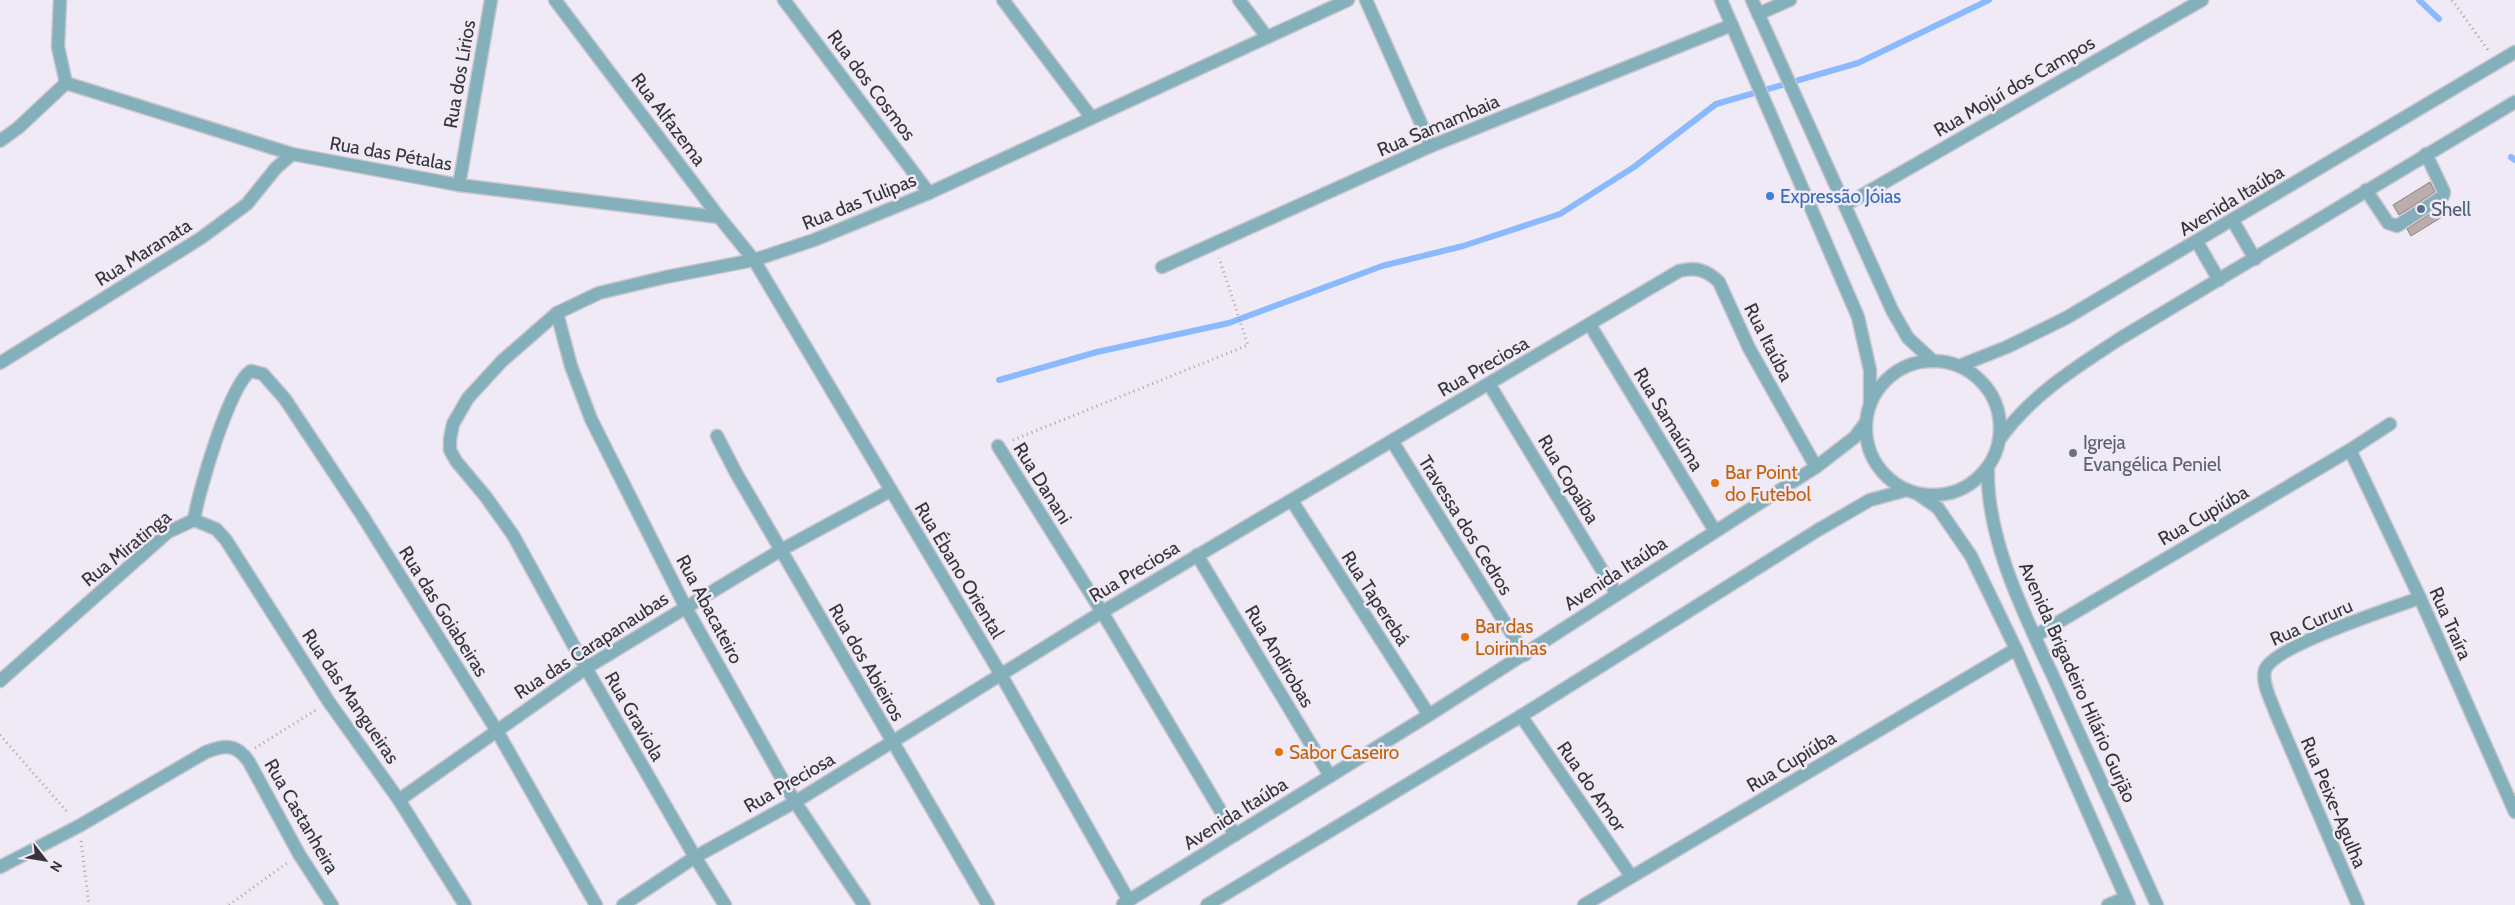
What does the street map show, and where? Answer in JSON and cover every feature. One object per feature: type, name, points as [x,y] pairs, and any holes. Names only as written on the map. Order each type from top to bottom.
[{"type":"street","points":[[0,141],[18,128],[66,83],[58,47],[60,0]]},
{"type":"street","name":"Rua dos Lírios","points":[[460,185],[491,0]]},
{"type":"street","name":"Rua Alfazema","points":[[556,0],[719,217],[754,260]]},
{"type":"street","name":"Rua dos Cosmos","points":[[784,0],[930,193]]},
{"type":"street","points":[[1003,0],[1091,117]]},
{"type":"street","points":[[1238,0],[1266,37]]},
{"type":"street","name":"Rua das Tulipas","points":[[463,472],[450,450],[453,424],[459,413],[468,398],[502,361],[557,313],[599,293],[666,277],[754,260],[814,240],[930,193],[1091,117],[1348,0]]},
{"type":"street","points":[[1366,0],[1431,146]]},
{"type":"street","points":[[1721,0],[1858,317],[1870,370],[1870,405],[1866,422],[1868,443],[1876,463],[1889,479],[1938,508],[1951,524],[1971,556],[2016,649],[2127,901],[2108,905]]},
{"type":"street","points":[[1752,0],[1892,310],[1908,338],[1933,361]]},
{"type":"street","points":[[1758,14],[1790,0]]},
{"type":"street","name":"Rua Mojuí dos Campos","points":[[1845,205],[2202,0]]},
{"type":"street","name":"Rua Samambaia","points":[[1162,267],[1215,245],[1431,146],[1732,25]]},
{"type":"street","name":"Avenida Itaúba","points":[[1959,366],[2007,347],[2066,318],[2515,52]]},
{"type":"street","name":"Rua das Pétalas","points":[[66,83],[292,154],[460,185],[719,217]]},
{"type":"street","points":[[1207,905],[1521,716],[1818,530],[1870,500],[1913,492],[1934,496],[1957,490],[1977,479],[1988,467],[1999,440],[2014,419],[2032,400],[2070,372],[2121,338],[2515,102]]},
{"type":"street","name":"Rua Maranata","points":[[0,362],[201,238],[247,204],[276,168],[292,154]]},
{"type":"street","points":[[2366,190],[2388,223],[2396,226],[2443,196],[2444,192],[2426,154]]},
{"type":"street","points":[[2232,221],[2254,259]]},
{"type":"street","points":[[2197,242],[2219,280]]},
{"type":"street","name":"Rua Ébano Oriental","points":[[754,260],[1000,673],[1125,903]]},
{"type":"street","name":"Rua Itaúba","points":[[1669,277],[1679,271],[1692,268],[1712,275],[1719,282],[1749,348],[1816,466]]},
{"type":"street","name":"Rua Preciosa","points":[[623,905],[695,857],[795,802],[892,743],[1000,673],[1669,277]]},
{"type":"street","name":"Rua Abacateiro","points":[[557,313],[571,366],[591,419],[685,606],[795,802],[864,905]]},
{"type":"street","name":"Rua Samaúma","points":[[1590,325],[1715,532]]},
{"type":"street","points":[[1870,405],[1878,391],[1889,378],[1902,369],[1917,363],[1933,361],[1959,366],[1978,378],[1992,396],[1999,417],[1999,440]]},
{"type":"street","name":"Rua das Goiabeiras","points":[[239,386],[247,373],[257,371],[268,378],[285,399],[362,515],[497,731],[596,905]]},
{"type":"street","name":"Rua Copaíba","points":[[1489,384],[1616,593]]},
{"type":"street","name":"Rua Miratinga","points":[[0,681],[168,532],[194,520],[198,495],[212,449],[239,386]]},
{"type":"street","name":"Avenida Itaúba","points":[[1125,903],[1525,655],[1616,593],[1715,532],[1842,448],[1866,422]]},
{"type":"street","name":"Rua Cupiúba","points":[[2035,636],[2350,450],[2390,424]]},
{"type":"street","name":"Rua dos Abieiros","points":[[716,436],[892,743],[988,905]]},
{"type":"street","name":"Travessa dos Cedros","points":[[1392,441],[1525,655]]},
{"type":"street","name":"Rua Danani","points":[[998,446],[1102,612],[1235,835]]},
{"type":"street","name":"Rua Traíra","points":[[2350,450],[2420,598],[2515,812]]},
{"type":"street","name":"Avenida Brigadeiro Hilário Gurjão","points":[[1988,467],[1988,498],[1999,548],[2035,636],[2156,905]]},
{"type":"street","name":"Rua Graviola","points":[[463,472],[486,497],[513,535],[586,668],[695,857],[725,905]]},
{"type":"street","name":"Rua das Carapanaubas","points":[[399,800],[586,668],[685,606],[781,550],[890,491]]},
{"type":"street","name":"Rua Taperebá","points":[[1292,501],[1429,715]]},
{"type":"street","name":"Rua das Mangueiras","points":[[194,520],[216,530],[226,540],[330,702],[399,800],[465,905]]},
{"type":"street","name":"Rua Andirobas","points":[[1197,555],[1330,776]]},
{"type":"street","name":"Rua Cururu","points":[[2276,714],[2265,682],[2264,672],[2269,662],[2291,647],[2420,598]]},
{"type":"street","name":"Rua Cupiúba","points":[[1584,905],[2016,649]]},
{"type":"street","name":"Rua Peixe-Agulha","points":[[2276,714],[2358,905]]},
{"type":"street","name":"Rua do Amor","points":[[1521,716],[1631,876]]},
{"type":"street","points":[[0,867],[79,826],[206,752],[229,745],[244,754]]},
{"type":"street","name":"Rua Castanheira","points":[[244,754],[299,854],[332,905]]},
{"type":"path","points":[[2452,0],[2497,63]]},
{"type":"path","name":"Rua Danani","points":[[998,446],[1248,345],[1215,245]]},
{"type":"path","name":"Rua Castanheira","points":[[244,754],[330,702]]},
{"type":"path","points":[[0,735],[79,826],[89,905]]},
{"type":"path","points":[[229,905],[299,854]]},
{"type":"building","points":[[2430,182],[2435,192],[2399,215],[2393,205]]},
{"type":"building","points":[[2445,204],[2450,212],[2411,236],[2407,229]]},
{"type":"waterway","points":[[999,380],[1097,352],[1229,323],[1382,266],[1463,246],[1560,214],[1634,167],[1716,104],[1858,63],[1989,0]]},
{"type":"waterway","points":[[2419,0],[2439,19]]},
{"type":"waterway","points":[[2511,157],[2515,160]]},
{"type":"place","name":"Expressão Jóias","points":[[1770,196]]},
{"type":"place","name":"Shell","points":[[2421,209]]},
{"type":"place","name":"Igreja Evangélica Peniel","points":[[2073,453]]},
{"type":"place","name":"Bar Point do Futebol","points":[[1715,483]]},
{"type":"place","name":"Bar das Loirinhas","points":[[1465,637]]},
{"type":"place","name":"Sabor Caseiro","points":[[1279,752]]}]
